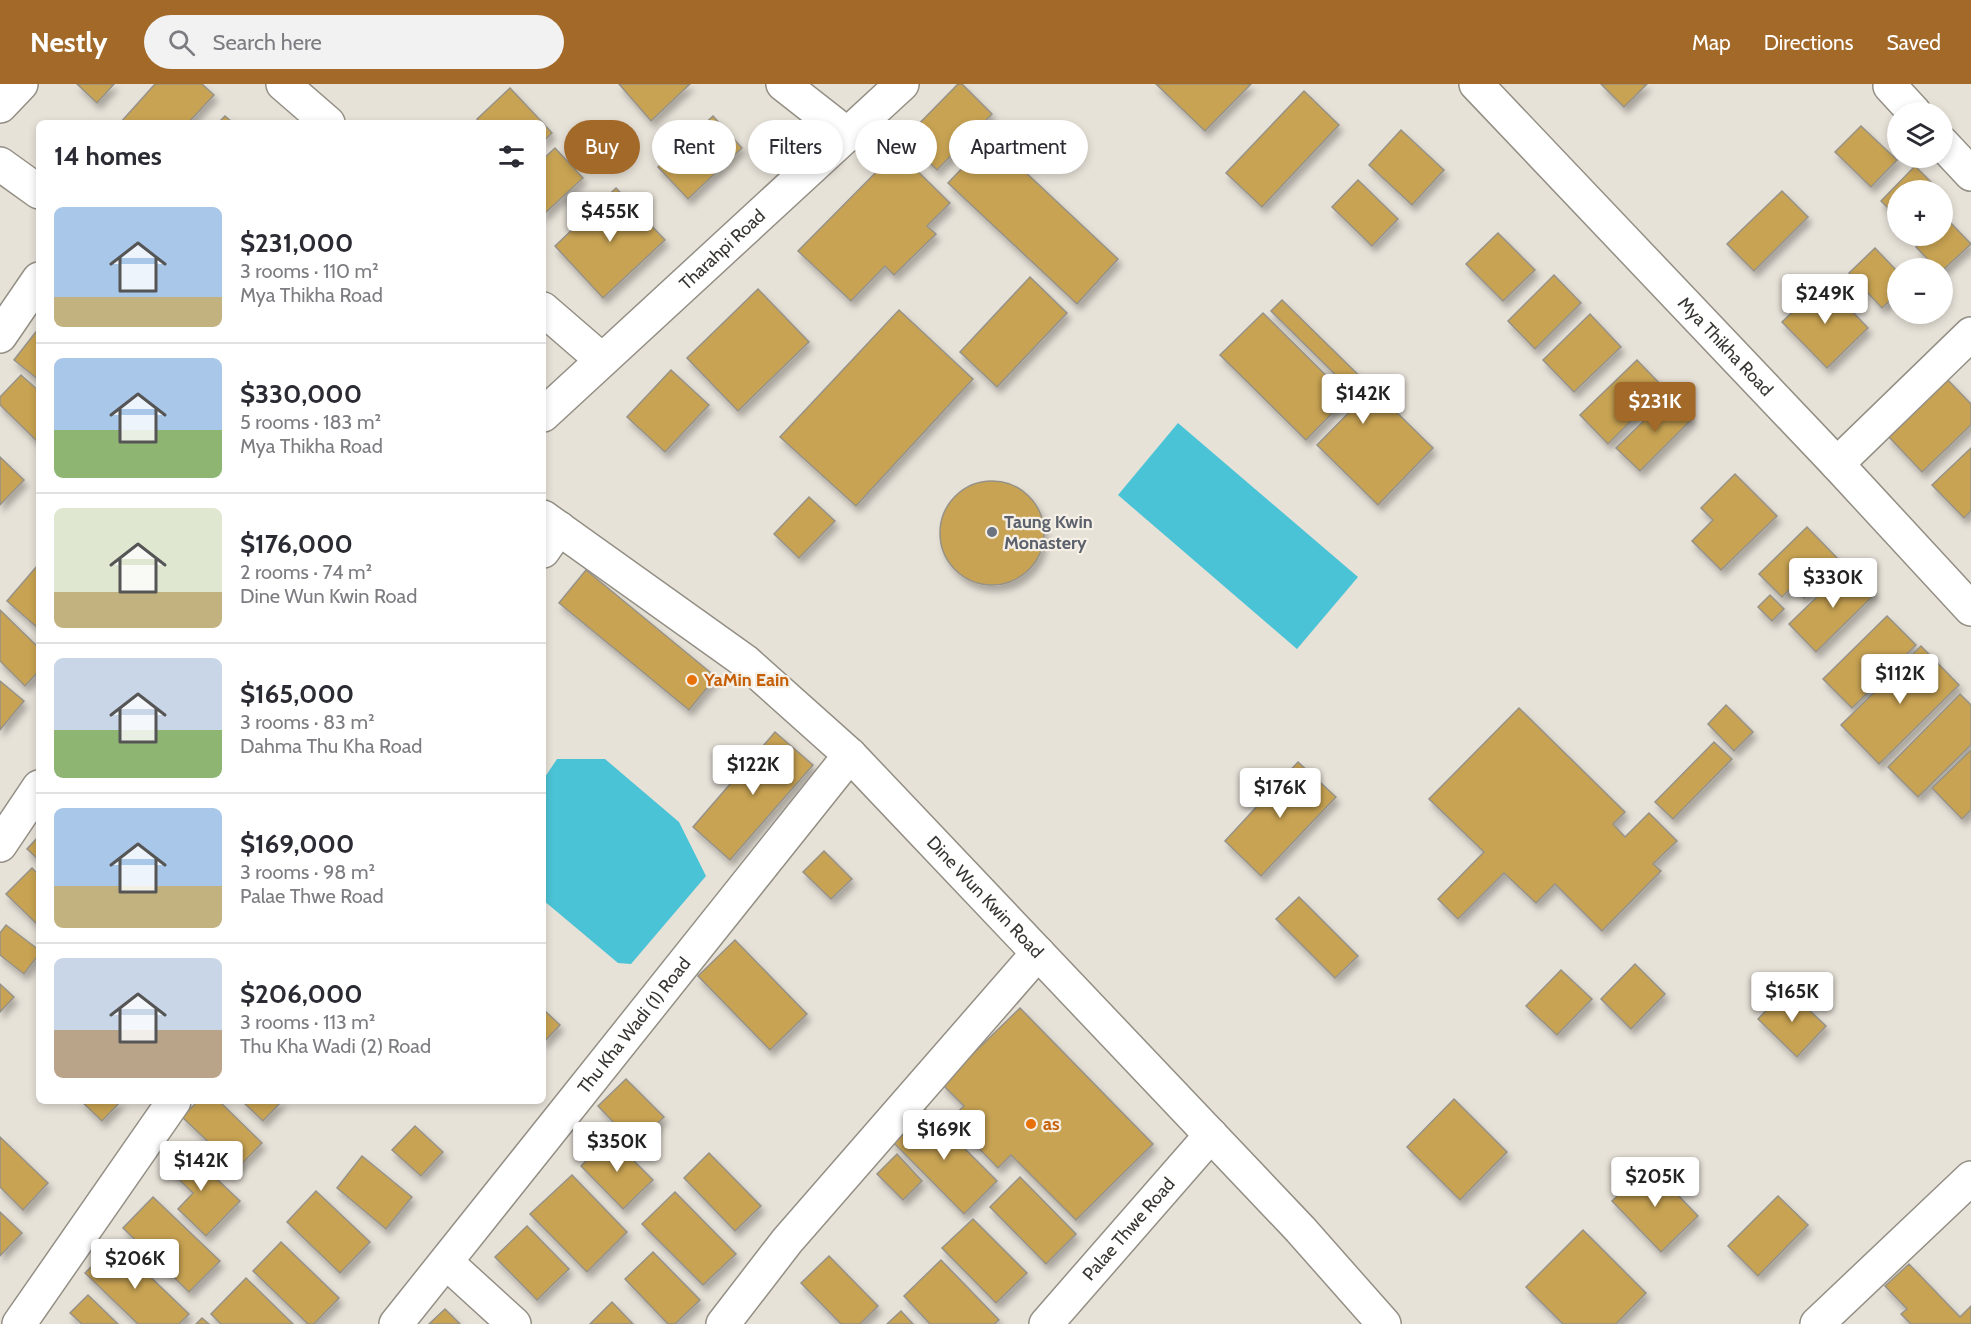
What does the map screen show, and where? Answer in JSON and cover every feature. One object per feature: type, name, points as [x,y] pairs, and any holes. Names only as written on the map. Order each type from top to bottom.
[{"type":"street","points":[[0,106],[21,84]]},
{"type":"street","points":[[282,84],[324,120]]},
{"type":"street","points":[[783,84],[848,135]]},
{"type":"street","name":"Tharahpi Road","points":[[546,412],[902,84]]},
{"type":"street","name":"Mya Thikha Road","points":[[1476,84],[1837,464],[1971,609]]},
{"type":"street","points":[[1890,86],[1905,102]]},
{"type":"street","points":[[1953,155],[1971,174]]},
{"type":"street","points":[[0,164],[36,190]]},
{"type":"street","points":[[0,336],[36,283]]},
{"type":"street","points":[[546,312],[602,360]]},
{"type":"street","points":[[1837,464],[1971,334]]},
{"type":"street","name":"Dine Wun Kwin Road","points":[[548,532],[746,662],[850,755],[1300,1229],[1384,1324]]},
{"type":"street","name":"Thu Kha Wadi (1) Road","points":[[396,1324],[850,755]]},
{"type":"street","points":[[0,845],[36,791]]},
{"type":"street","points":[[723,1324],[787,1241],[1038,953]]},
{"type":"street","points":[[19,1324],[172,1104]]},
{"type":"street","name":"Palae Thwe Road","points":[[1046,1324],[1211,1136]]},
{"type":"street","points":[[1830,1320],[1971,1179]]},
{"type":"street","points":[[446,1263],[514,1324]]},
{"type":"water","points":[[1178,423],[1358,577],[1297,649],[1118,495]]},
{"type":"water","points":[[557,759],[605,759],[679,822],[706,876],[631,964],[618,963],[546,903],[546,776]]},
{"type":"building","points":[[77,84],[114,84],[97,103]]},
{"type":"building","points":[[155,84],[202,84],[214,95],[191,120],[123,120]]},
{"type":"building","points":[[619,84],[690,84],[652,120]]},
{"type":"building","points":[[958,84],[962,84],[992,114],[986,120],[949,120],[949,158],[937,170],[937,120],[923,120]]},
{"type":"building","points":[[1156,84],[1251,84],[1205,131]]},
{"type":"building","points":[[1601,84],[1647,84],[1624,107]]},
{"type":"building","points":[[510,88],[540,120],[478,120]]},
{"type":"building","points":[[1304,91],[1339,125],[1262,207],[1226,173]]},
{"type":"building","points":[[546,126],[552,133],[546,139]]},
{"type":"building","points":[[1861,126],[1887,151],[1887,168],[1889,168],[1871,187],[1835,152]]},
{"type":"building","points":[[1401,130],[1444,170],[1412,205],[1369,165]]},
{"type":"building","points":[[736,141],[742,148],[736,154]]},
{"type":"building","points":[[555,148],[564,158],[564,174],[579,174],[583,178],[546,212],[546,156]]},
{"type":"building","points":[[1913,168],[1917,168],[1929,180],[1901,180]]},
{"type":"building","points":[[665,174],[714,174],[688,199]]},
{"type":"building","points":[[874,174],[920,174],[950,203],[927,226],[936,234],[894,275],[885,266],[851,301],[798,251]]},
{"type":"building","points":[[957,174],[1027,174],[1118,259],[1077,304],[948,183]]},
{"type":"building","points":[[1358,180],[1398,219],[1372,246],[1332,207]]},
{"type":"building","points":[[616,188],[665,240],[603,298],[555,246]]},
{"type":"building","points":[[1782,191],[1808,217],[1754,271],[1727,244]]},
{"type":"building","points":[[1887,195],[1887,207],[1881,201]]},
{"type":"building","points":[[1953,225],[1971,244],[1953,261],[1953,258],[1926,258],[1916,247],[1953,246]]},
{"type":"building","points":[[1498,233],[1535,270],[1503,301],[1466,264]]},
{"type":"building","points":[[1875,248],[1887,261],[1887,303],[1882,308],[1849,273]]},
{"type":"building","points":[[1554,275],[1581,303],[1535,349],[1508,321]]},
{"type":"building","points":[[1030,277],[1067,313],[997,387],[960,352]]},
{"type":"building","points":[[1824,282],[1868,328],[1827,368],[1782,322]]},
{"type":"building","points":[[758,289],[809,342],[738,411],[687,358]]},
{"type":"building","points":[[1282,300],[1433,448],[1378,505],[1317,445],[1361,400],[1271,311]]},
{"type":"building","points":[[899,310],[973,379],[856,506],[780,437]]},
{"type":"building","points":[[1263,313],[1348,397],[1306,440],[1220,355]]},
{"type":"building","points":[[1590,314],[1621,347],[1574,392],[1543,360]]},
{"type":"building","points":[[36,332],[36,378],[14,360]]},
{"type":"building","points":[[1637,360],[1664,388],[1608,444],[1580,415]]},
{"type":"building","points":[[671,370],[709,405],[665,452],[627,417]]},
{"type":"building","points":[[21,375],[36,388],[36,440],[0,405],[0,397]]},
{"type":"building","points":[[1947,379],[1971,404],[1971,425],[1922,472],[1888,436]]},
{"type":"building","points":[[1670,395],[1693,418],[1640,471],[1616,448]]},
{"type":"building","points":[[1971,448],[1971,511],[1964,518],[1932,485]]},
{"type":"building","points":[[0,457],[24,480],[0,505]]},
{"type":"building","points":[[1735,474],[1777,516],[1721,570],[1692,541],[1713,520],[1701,508]]},
{"type":"building","name":"Taung Kwin Monastery","points":[[992,481],[1012,485],[1029,496],[1040,513],[1044,533],[1040,553],[1029,570],[1012,581],[992,585],[972,581],[955,570],[944,553],[940,533],[944,513],[955,496],[972,485]]},
{"type":"building","points":[[809,497],[835,521],[799,558],[774,534]]},
{"type":"building","points":[[1807,527],[1841,562],[1804,598],[1793,586],[1782,597],[1759,574]]},
{"type":"building","points":[[1850,565],[1876,593],[1816,652],[1789,624]]},
{"type":"building","points":[[36,567],[36,626],[7,601]]},
{"type":"building","points":[[586,570],[716,677],[689,710],[559,603]]},
{"type":"building","points":[[1770,595],[1784,609],[1772,621],[1758,607]]},
{"type":"building","points":[[0,610],[36,645],[36,674],[25,686],[0,661]]},
{"type":"building","points":[[1887,616],[1916,645],[1852,708],[1823,679]]},
{"type":"building","points":[[1921,646],[1959,685],[1879,764],[1841,725]]},
{"type":"building","points":[[0,681],[24,701],[0,730]]},
{"type":"building","points":[[1960,694],[1971,705],[1971,745],[1918,797],[1888,767]]},
{"type":"building","points":[[1726,705],[1753,732],[1734,751],[1708,724]]},
{"type":"building","points":[[1519,708],[1625,812],[1613,824],[1625,837],[1649,813],[1677,841],[1653,864],[1661,871],[1602,931],[1555,884],[1536,903],[1504,873],[1458,919],[1438,899],[1484,852],[1429,799]]},
{"type":"building","points":[[775,732],[813,765],[730,860],[693,827]]},
{"type":"building","points":[[1714,742],[1732,759],[1673,819],[1655,802]]},
{"type":"building","points":[[1971,750],[1971,810],[1962,819],[1932,788]]},
{"type":"building","points":[[1298,762],[1336,797],[1261,876],[1225,841]]},
{"type":"building","points":[[36,839],[36,857],[27,849]]},
{"type":"building","points":[[824,851],[852,879],[831,899],[803,872]]},
{"type":"building","points":[[32,868],[36,872],[36,923],[6,894]]},
{"type":"building","points":[[1299,897],[1358,956],[1335,978],[1276,919]]},
{"type":"building","points":[[6,925],[36,948],[36,958],[24,974],[0,955],[0,933]]},
{"type":"building","points":[[735,940],[807,1014],[770,1050],[698,976]]},
{"type":"building","points":[[1635,964],[1665,994],[1631,1029],[1601,999]]},
{"type":"building","points":[[1561,970],[1592,999],[1557,1035],[1526,1006]]},
{"type":"building","points":[[0,984],[14,997],[0,1012]]},
{"type":"building","points":[[1787,989],[1826,1026],[1797,1057],[1758,1019]]},
{"type":"building","points":[[1020,1008],[1153,1144],[1076,1220],[1011,1155],[998,1168],[950,1119],[964,1106],[942,1084]]},
{"type":"building","points":[[546,1012],[560,1025],[546,1040]]},
{"type":"building","points":[[626,1079],[664,1117],[635,1145],[598,1106]]},
{"type":"building","points":[[1454,1099],[1507,1152],[1460,1200],[1407,1147]]},
{"type":"building","points":[[84,1104],[118,1104],[102,1121]]},
{"type":"building","points":[[195,1104],[222,1104],[262,1143],[237,1169],[182,1117]]},
{"type":"building","points":[[245,1104],[279,1104],[263,1121]]},
{"type":"building","points":[[924,1108],[997,1181],[964,1214],[891,1140]]},
{"type":"building","points":[[415,1126],[443,1152],[421,1176],[392,1150]]},
{"type":"building","points":[[0,1137],[48,1183],[23,1210],[0,1187]]},
{"type":"building","points":[[610,1137],[653,1180],[623,1209],[581,1166]]},
{"type":"building","points":[[181,1145],[240,1201],[206,1236],[178,1209],[193,1193],[163,1164]]},
{"type":"building","points":[[709,1153],[761,1206],[735,1231],[684,1178]]},
{"type":"building","points":[[897,1154],[922,1181],[903,1200],[877,1174]]},
{"type":"building","points":[[362,1156],[412,1197],[386,1229],[337,1188]]},
{"type":"building","points":[[1649,1165],[1698,1216],[1661,1252],[1612,1201]]},
{"type":"building","points":[[572,1175],[627,1232],[587,1272],[530,1214]]},
{"type":"building","points":[[1020,1177],[1076,1234],[1046,1264],[990,1207]]},
{"type":"building","points":[[316,1191],[370,1242],[340,1273],[287,1222]]},
{"type":"building","points":[[675,1192],[736,1254],[703,1285],[642,1224]]},
{"type":"building","points":[[1778,1196],[1808,1225],[1758,1276],[1728,1246]]},
{"type":"building","points":[[153,1197],[220,1261],[189,1292],[123,1228]]},
{"type":"building","points":[[0,1212],[22,1233],[0,1256]]},
{"type":"building","points":[[973,1219],[1027,1273],[996,1303],[942,1248]]},
{"type":"building","points":[[527,1226],[569,1269],[537,1300],[495,1257]]},
{"type":"building","points":[[1583,1230],[1646,1293],[1616,1324],[1563,1324],[1526,1287]]},
{"type":"building","points":[[281,1242],[339,1298],[314,1324],[308,1324],[253,1271]]},
{"type":"building","points":[[115,1243],[189,1314],[179,1324],[138,1324],[85,1273]]},
{"type":"building","points":[[653,1252],[700,1300],[675,1324],[668,1324],[625,1279]]},
{"type":"building","points":[[829,1256],[878,1306],[860,1324],[841,1324],[801,1283]]},
{"type":"building","points":[[941,1260],[999,1320],[994,1324],[930,1324],[904,1296]]},
{"type":"building","points":[[1909,1264],[1960,1317],[1971,1306],[1971,1324],[1911,1324],[1901,1314],[1907,1309],[1885,1286]]},
{"type":"building","points":[[246,1278],[293,1324],[221,1324],[211,1314]]},
{"type":"building","points":[[88,1295],[118,1324],[82,1324],[70,1313]]},
{"type":"building","points":[[612,1302],[633,1324],[590,1324]]},
{"type":"building","points":[[445,1309],[460,1324],[429,1324]]},
{"type":"building","points":[[901,1311],[913,1324],[887,1324]]},
{"type":"building","points":[[202,1318],[209,1324],[196,1324]]},
{"type":"place","name":"Taung Kwin Monastery","points":[[992,532]]},
{"type":"place","name":"YaMin Eain","points":[[692,680]]},
{"type":"place","name":"as","points":[[1031,1124]]}]
